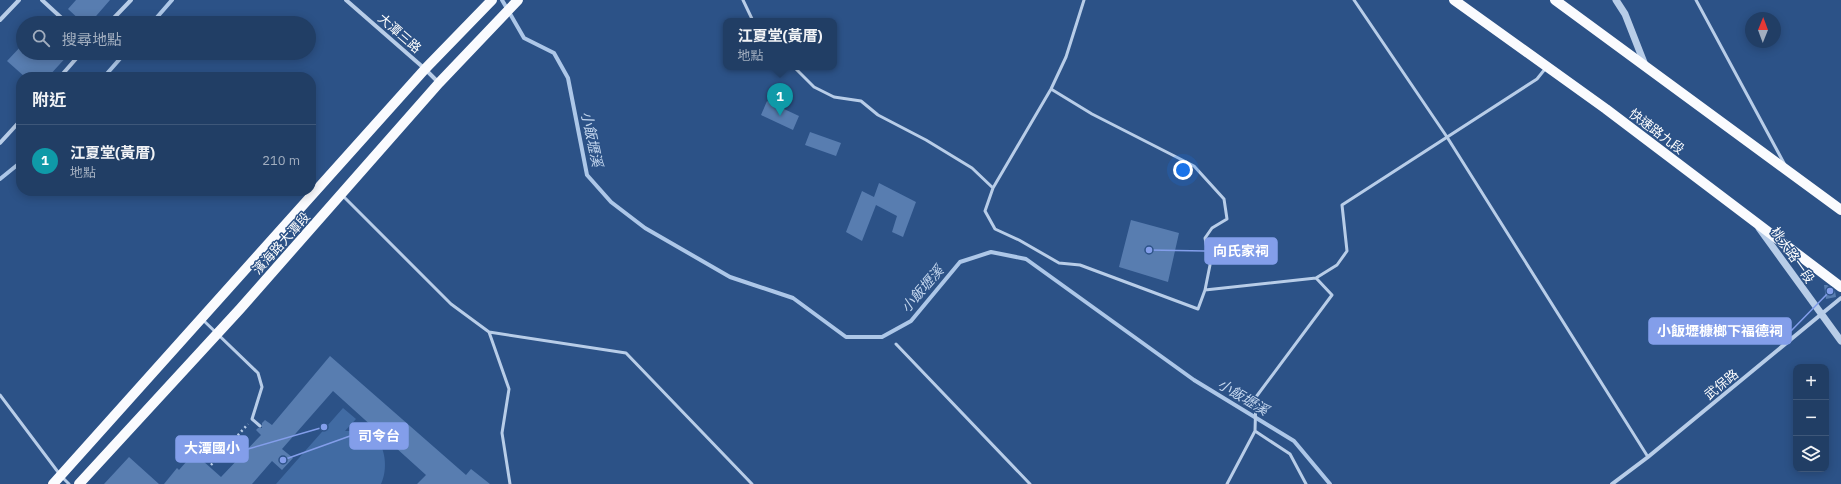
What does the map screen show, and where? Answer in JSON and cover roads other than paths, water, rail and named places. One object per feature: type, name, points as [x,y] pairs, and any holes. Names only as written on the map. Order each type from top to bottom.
[{"type":"main road","name":"濱海路大潭段","points":[[316,191],[425,69],[492,0]]},
{"type":"main road","name":"快速路九段","points":[[1454,0],[1606,109],[1841,287]]},
{"type":"main road","points":[[1555,0],[1841,210]]},
{"type":"main road","name":"濱海路大潭段","points":[[79,484],[341,195],[439,83],[517,1]]},
{"type":"main road","name":"濱海路大潭段","points":[[53,484],[312,196]]},
{"type":"street","points":[[0,20],[19,0]]},
{"type":"street","points":[[42,0],[59,16]]},
{"type":"street","points":[[116,16],[131,0]]},
{"type":"street","name":"大潭三路","points":[[346,0],[439,83]]},
{"type":"street","points":[[1616,0],[1625,14],[1646,66]]},
{"type":"street","points":[[64,72],[75,60]]},
{"type":"street","points":[[0,143],[16,125]]},
{"type":"street","name":"桃大路一段","points":[[1755,222],[1841,341]]},
{"type":"street","name":"武保路","points":[[1612,484],[1841,298]]},
{"type":"lane","points":[[743,0],[752,18]]},
{"type":"lane","points":[[1051,89],[1092,114],[1194,166],[1224,199],[1227,219],[1212,228],[1205,238],[1210,265],[1205,290],[1198,309],[1080,264],[1059,263],[1019,240],[995,229],[985,211],[993,188],[1051,89],[1066,57],[1084,0]]},
{"type":"lane","points":[[1354,0],[1447,137],[1648,456]]},
{"type":"lane","points":[[1696,0],[1787,170]]},
{"type":"lane","points":[[1205,290],[1316,278],[1337,265],[1347,251],[1342,205],[1537,79],[1547,67]]},
{"type":"lane","points":[[797,70],[814,87],[834,97],[861,102],[878,115],[926,140],[972,168],[993,188]]},
{"type":"lane","points":[[341,195],[450,304],[489,332],[626,353],[752,484]]},
{"type":"lane","points":[[1227,484],[1255,431],[1256,397],[1332,295],[1316,278]]},
{"type":"lane","points":[[202,319],[258,374],[262,387],[252,419],[260,426]]},
{"type":"lane","points":[[489,332],[509,389],[502,433],[510,484]]},
{"type":"lane","points":[[896,344],[1030,484]]},
{"type":"lane","points":[[0,395],[61,476],[69,484]]},
{"type":"lane","points":[[1255,431],[1290,454],[1306,484]]},
{"type":"waterway","name":"小飯壢溪","points":[[158,16],[172,0]]},
{"type":"waterway","name":"小飯壢溪","points":[[502,0],[524,38],[554,53],[568,78],[587,175],[611,202],[645,228],[730,277],[793,298],[846,337],[882,337],[911,321],[960,262],[991,252],[1026,259],[1194,380],[1294,441],[1330,484]]},
{"type":"waterway","name":"小飯壢溪","points":[[108,72],[119,60]]},
{"type":"waterway","name":"小飯壢溪","points":[[0,179],[16,166]]},
{"type":"place","name":"江夏堂(黃厝)","points":[[780,116]]},
{"type":"place","name":"向氏家祠","points":[[1149,250]]},
{"type":"place","name":"小飯壢槺榔下福德祠","points":[[1830,291]]},
{"type":"place","name":"大潭國小","points":[[324,427]]},
{"type":"place","name":"司令台","points":[[283,460]]}]
